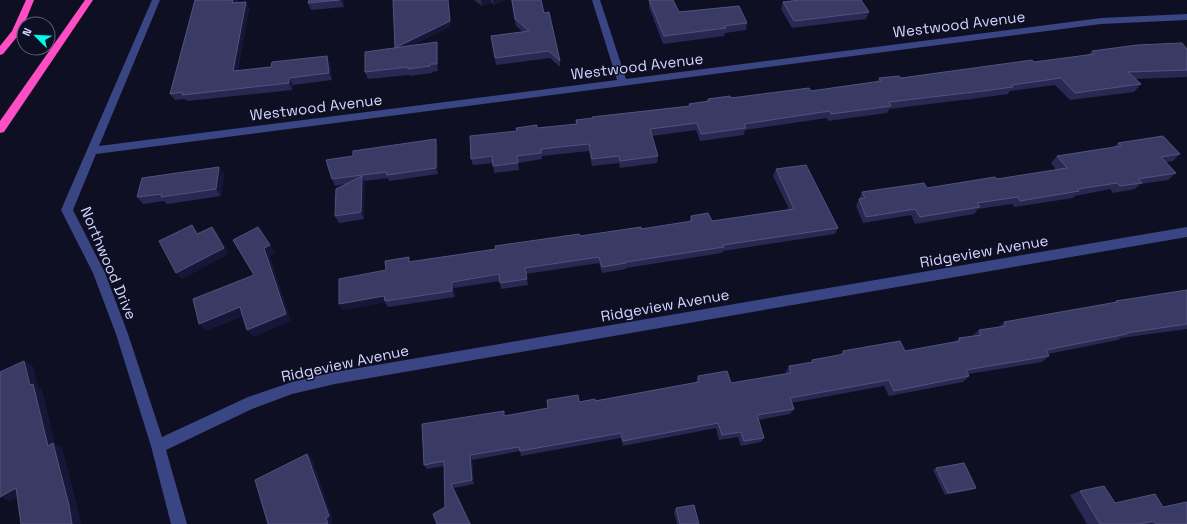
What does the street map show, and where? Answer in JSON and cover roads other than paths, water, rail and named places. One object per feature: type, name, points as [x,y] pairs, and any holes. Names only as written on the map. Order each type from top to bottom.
[{"type":"highway","points":[[0,52],[16,32],[30,0]]},
{"type":"highway","points":[[0,129],[89,0]]},
{"type":"street","name":"Northwood Drive","points":[[156,0],[67,210],[99,273],[122,334],[158,446],[179,524]]},
{"type":"street","points":[[596,0],[623,83]]},
{"type":"street","name":"Westwood Avenue","points":[[92,151],[1102,20],[1187,17]]},
{"type":"street","name":"Ridgeview Avenue","points":[[158,446],[263,399],[292,388],[335,378],[1187,232]]}]
